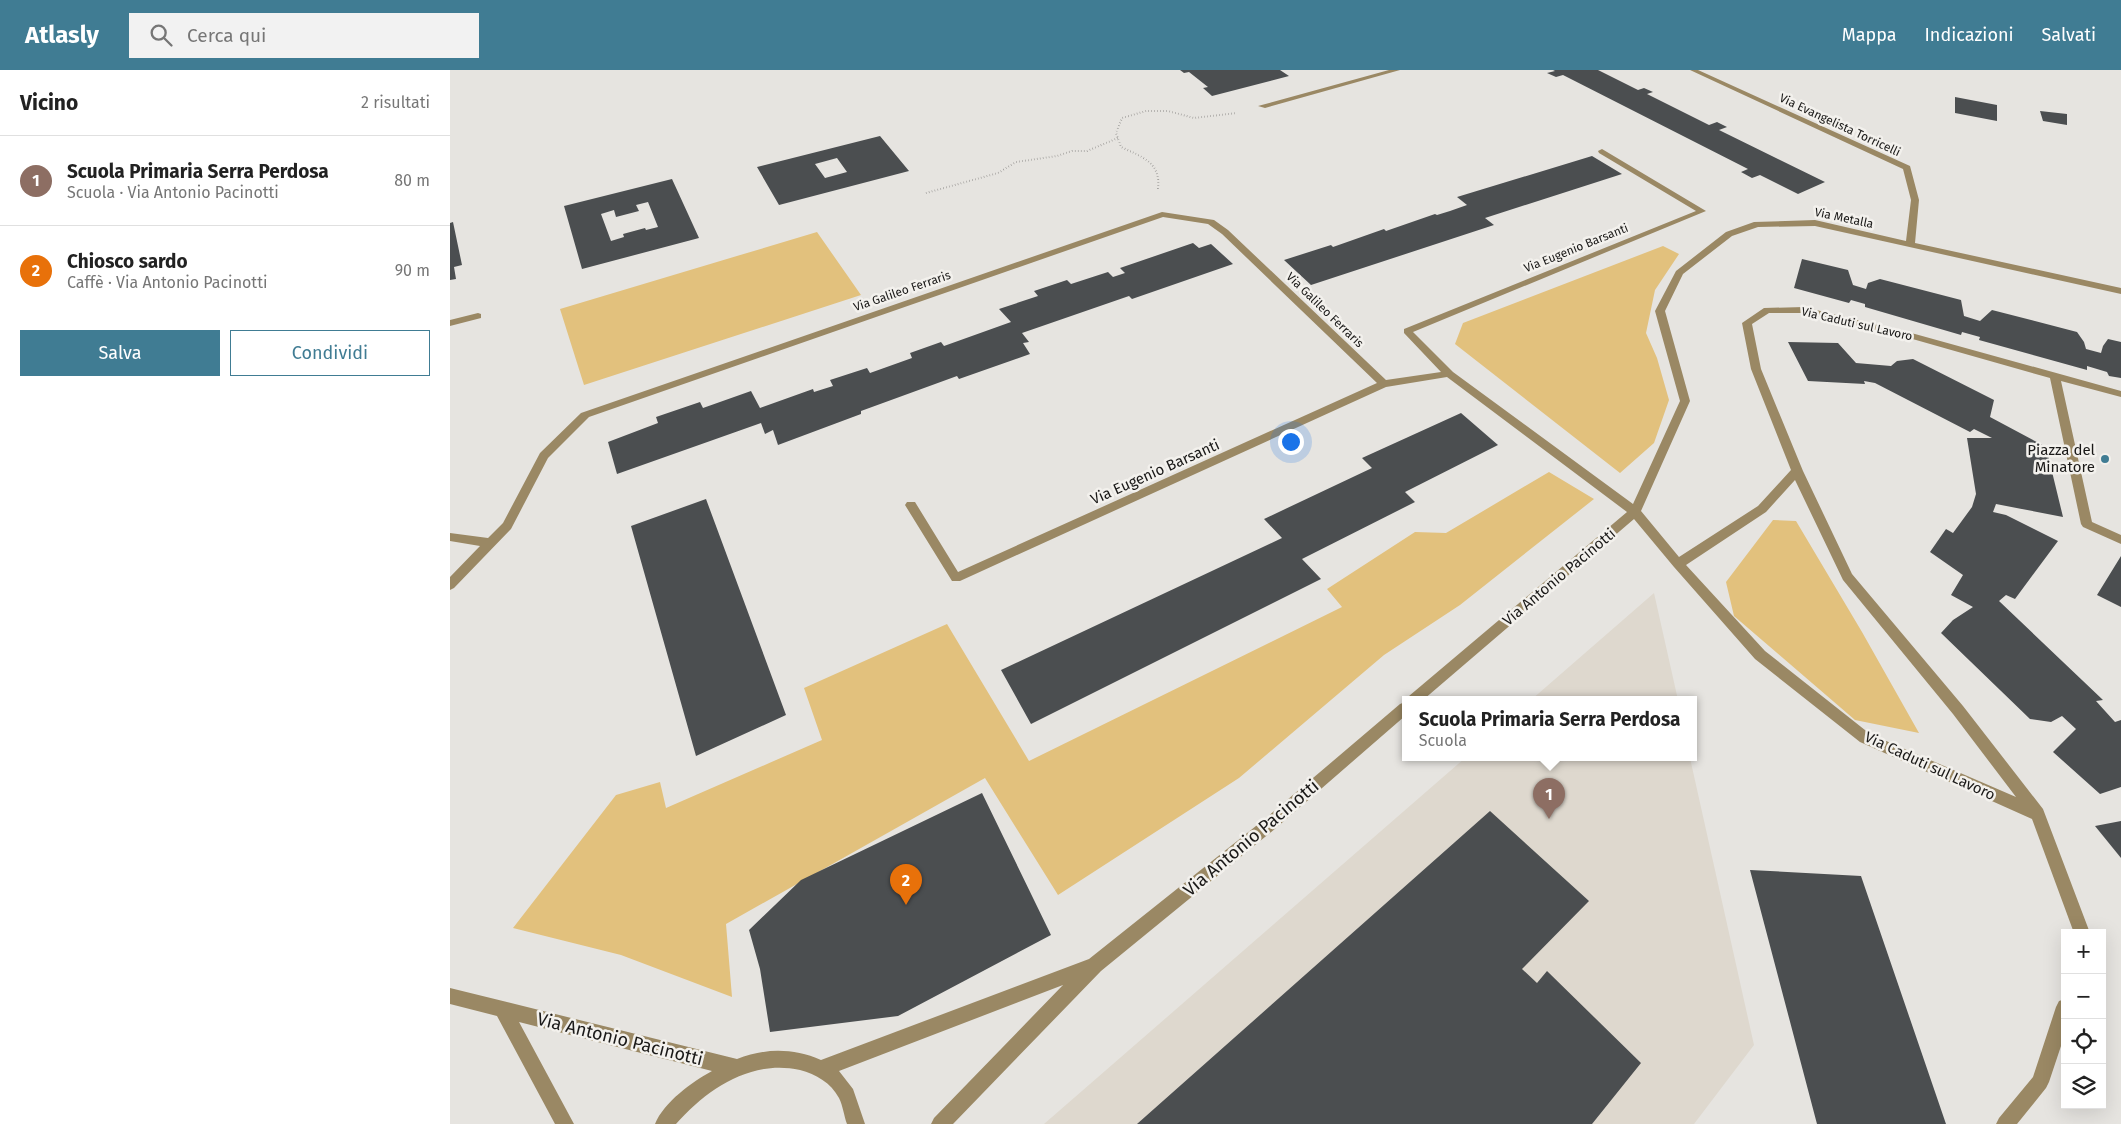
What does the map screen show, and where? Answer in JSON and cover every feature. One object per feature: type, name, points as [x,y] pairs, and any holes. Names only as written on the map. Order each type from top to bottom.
[{"type":"street","points":[[1262,106],[1397,70]]},
{"type":"street","name":"Via Evangelista Torricelli","points":[[1693,70],[1907,168],[1915,200],[1910,245]]},
{"type":"street","name":"Via Eugenio Barsanti","points":[[1602,152],[1702,211],[1407,331],[1448,374],[1635,512]]},
{"type":"street","name":"Via Galileo Ferraris","points":[[450,584],[507,526],[544,456],[585,415],[1162,214],[1211,222],[1225,232],[1384,384]]},
{"type":"street","name":"Via Metalla","points":[[1635,512],[1685,401],[1660,311],[1679,273],[1729,234],[1757,224],[1815,223],[2121,291]]},
{"type":"street","name":"Via Caduti sul Lavoro","points":[[2081,929],[2038,814],[1958,710],[1847,577],[1797,471],[1756,369],[1747,323],[1767,310],[1804,310],[1912,336],[2121,394]]},
{"type":"street","points":[[450,323],[478,316]]},
{"type":"street","name":"Via Eugenio Barsanti","points":[[911,505],[956,578],[1384,384],[1448,374]]},
{"type":"street","points":[[2055,376],[2087,524],[2121,540]]},
{"type":"street","points":[[1678,564],[1762,509],[1797,471]]},
{"type":"street","name":"Via Caduti sul Lavoro","points":[[1635,512],[1678,564],[1760,655],[1865,738],[2038,814]]},
{"type":"street","name":"Via Antonio Pacinotti","points":[[1419,696],[1635,512]]},
{"type":"street","points":[[450,537],[490,544]]},
{"type":"street","name":"Via Antonio Pacinotti","points":[[940,1124],[1095,965],[1271,823],[1402,711]]},
{"type":"street","name":"Via Antonio Pacinotti","points":[[822,1068],[1095,965]]},
{"type":"street","name":"Via Antonio Pacinotti","points":[[450,996],[736,1068]]},
{"type":"street","name":"Via Antonio Pacinotti","points":[[503,1010],[565,1124]]},
{"type":"street","points":[[2005,1124],[2040,1082],[2061,1019]]},
{"type":"street","points":[[664,1124],[699,1090],[736,1068],[767,1059],[797,1059],[822,1068],[844,1090],[856,1124]]},
{"type":"path","points":[[1148,219],[1159,186],[1157,174],[1151,162],[1121,147],[1116,133],[1122,118],[1146,111],[1168,111],[1194,118],[1235,113],[1262,106]]},
{"type":"path","points":[[926,193],[998,173],[1016,162],[1057,156],[1072,151],[1087,150],[1118,138]]},
{"type":"shaded area","points":[[817,232],[861,295],[584,385],[560,309]]},
{"type":"shaded area","points":[[1663,246],[1679,254],[1655,290],[1646,333],[1657,358],[1669,400],[1654,443],[1620,473],[1455,344],[1463,323]]},
{"type":"shaded area","points":[[1549,472],[1594,499],[1460,605],[1384,655],[1239,778],[1058,895],[985,778],[726,924],[732,997],[621,955],[513,928],[616,795],[660,782],[666,808],[822,740],[804,688],[947,624],[1029,761],[1342,607],[1327,589],[1415,532],[1446,533]]},
{"type":"shaded area","points":[[1773,520],[1796,521],[1919,733],[1855,720],[1734,616],[1726,582]]},
{"type":"shaded area","points":[[1654,593],[1677,696],[1536,696]]},
{"type":"shaded area","points":[[1462,761],[1691,761],[1754,1045],[1694,1124],[1044,1124]]},
{"type":"building","points":[[1180,70],[1280,70],[1289,76],[1212,96],[1203,88],[1208,87],[1189,72],[1184,73]]},
{"type":"building","points":[[1553,70],[1598,70],[1638,90],[1644,88],[1653,92],[1647,94],[1709,125],[1717,122],[1727,127],[1719,130],[1825,182],[1798,194],[1760,175],[1752,178],[1741,172],[1748,169],[1563,75],[1556,77],[1547,73],[1555,71]]},
{"type":"building","points":[[1955,97],[1997,105],[1997,121],[1955,113]]},
{"type":"building","points":[[2040,111],[2067,114],[2067,125],[2043,121]]},
{"type":"building","points":[[880,136],[909,171],[779,205],[757,167]],"holes":[[[837,158],[847,172],[825,178],[815,164]]]},
{"type":"building","points":[[1592,156],[1622,174],[1485,218],[1494,225],[1311,285],[1284,260],[1450,211],[1467,205],[1457,197]]},
{"type":"building","points":[[672,179],[699,238],[582,269],[564,206]],"holes":[[[648,202],[658,227],[646,230],[645,228],[623,234],[624,237],[611,241],[601,214],[614,210],[616,217],[639,211],[636,205]]]},
{"type":"building","points":[[453,222],[462,265],[454,267],[456,279],[450,280],[450,223]]},
{"type":"building","points":[[1193,243],[1199,248],[1211,244],[1233,264],[1132,299],[1129,296],[1022,333],[1029,342],[1023,343],[1030,354],[959,379],[957,376],[861,411],[861,414],[778,445],[773,430],[765,434],[761,423],[617,474],[608,442],[658,423],[656,417],[700,402],[703,408],[751,391],[760,408],[813,389],[814,392],[833,386],[830,380],[867,368],[870,373],[912,358],[910,353],[941,342],[944,346],[1011,322],[999,309],[1038,296],[1034,291],[1067,280],[1071,284],[1108,272],[1113,277],[1125,273],[1120,268]]},
{"type":"building","points":[[1802,259],[1848,270],[1853,285],[1866,289],[1868,283],[1880,279],[1961,300],[1964,316],[1980,321],[1992,310],[2077,332],[2084,342],[2086,349],[2101,353],[2108,339],[2121,342],[2121,378],[2109,376],[2107,372],[2087,366],[2087,370],[1979,340],[1980,337],[1962,332],[1961,335],[1865,307],[1865,304],[1851,300],[1849,303],[1794,288]]},
{"type":"building","points":[[1788,342],[1838,343],[1856,363],[1891,366],[1897,361],[1913,359],[1994,400],[1990,417],[2046,447],[2063,517],[1996,504],[1993,512],[2006,515],[2058,541],[2015,599],[2006,595],[1999,601],[2103,700],[2096,701],[2115,722],[2121,720],[2121,787],[2100,794],[2053,752],[2076,729],[2062,716],[2051,722],[2030,719],[1941,633],[1953,620],[1973,607],[1951,595],[1963,575],[1930,552],[1946,529],[1953,533],[1972,507],[1976,494],[1967,438],[1992,438],[1974,429],[1970,432],[1875,383],[1864,381],[1865,384],[1808,381]]},
{"type":"building","points":[[1461,413],[1498,445],[1405,492],[1415,502],[1302,559],[1321,579],[1031,724],[1001,670],[1282,538],[1264,519],[1372,468],[1362,458]]},
{"type":"building","points":[[706,499],[786,715],[696,756],[631,526]]},
{"type":"building","points":[[2121,556],[2121,607],[2097,595]]},
{"type":"building","points":[[982,793],[1051,935],[898,1016],[770,1032],[760,969],[749,930],[801,880]]},
{"type":"building","points":[[1490,811],[1589,901],[1522,969],[1537,983],[1547,971],[1641,1063],[1592,1124],[1137,1124]]},
{"type":"building","points":[[2121,821],[2121,858],[2095,826]]},
{"type":"building","points":[[1750,870],[1861,876],[1946,1124],[1817,1124]]},
{"type":"place","name":"Piazza del Minatore","points":[[2105,459]]},
{"type":"place","name":"Scuola Primaria Serra Perdosa","points":[[1549,819]]},
{"type":"place","name":"Chiosco sardo","points":[[906,905]]}]
